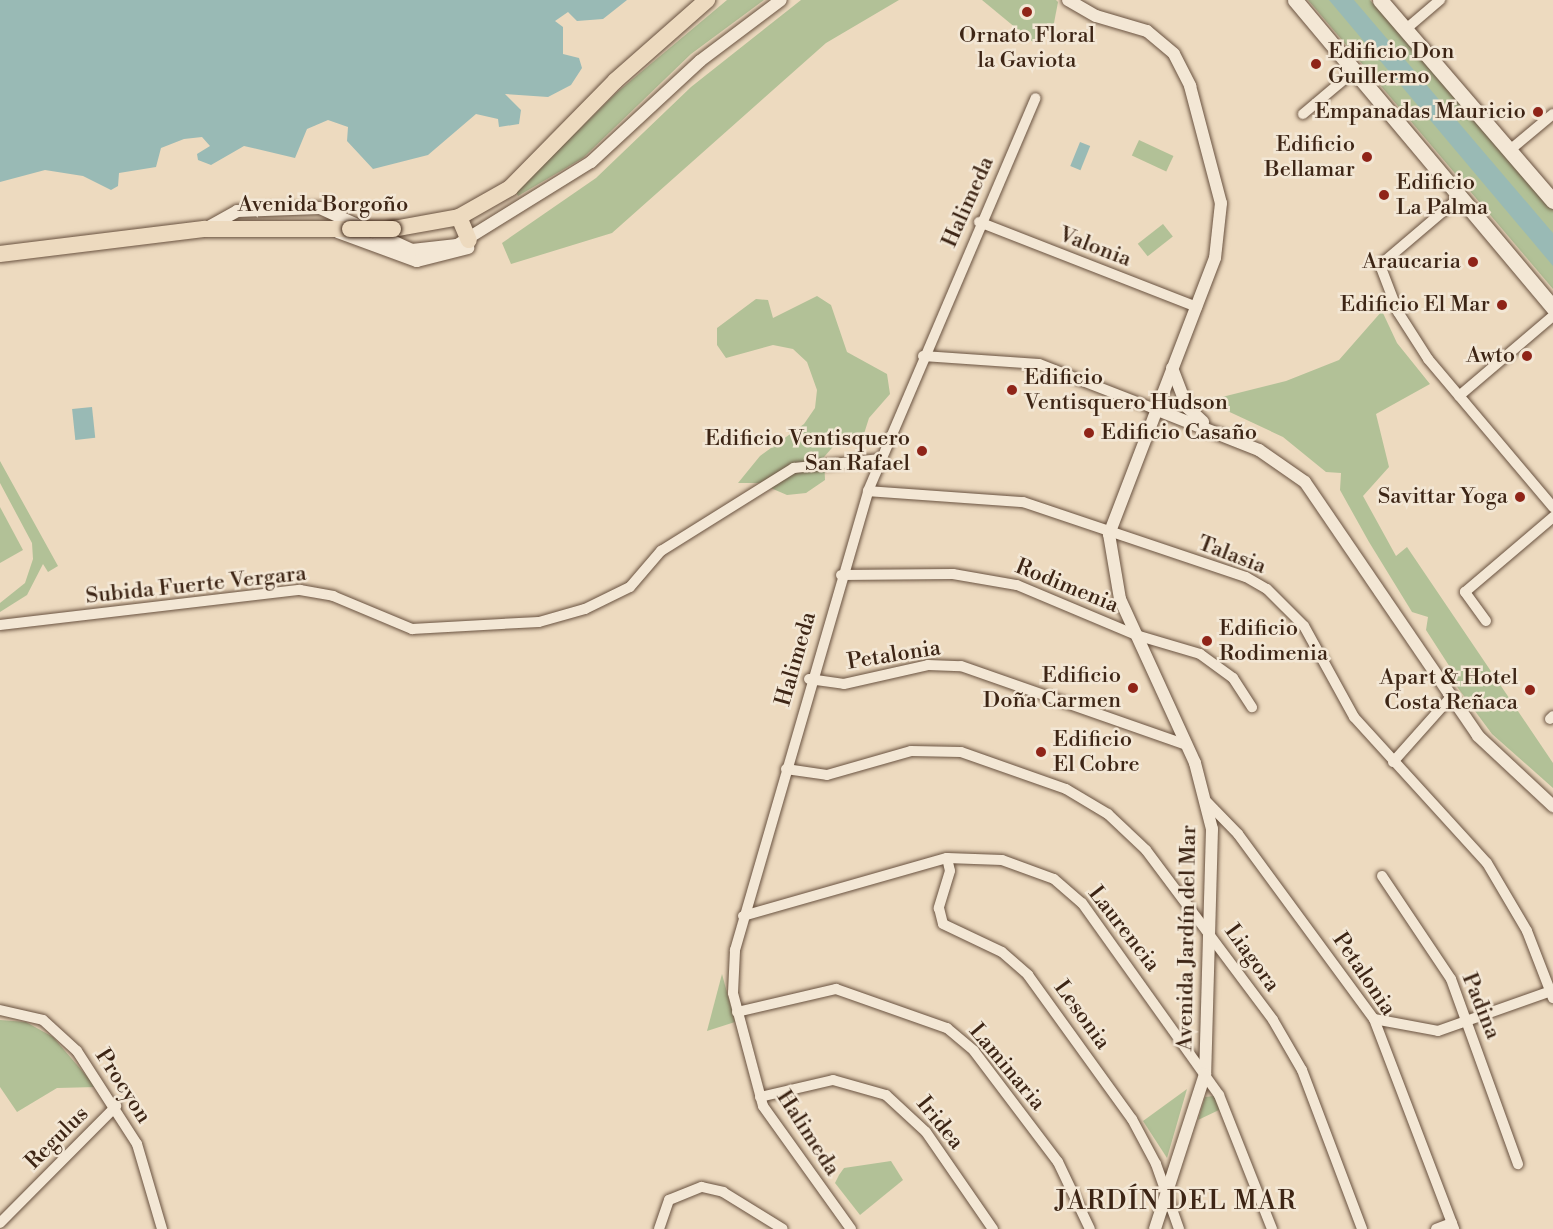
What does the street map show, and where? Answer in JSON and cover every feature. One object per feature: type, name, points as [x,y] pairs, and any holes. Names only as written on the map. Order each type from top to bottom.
[{"type":"main road","name":"Avenida Borgoño","points":[[0,254],[205,229],[319,227],[393,229],[459,217],[522,178],[615,81],[707,0]]},
{"type":"main road","points":[[1296,0],[1553,308]]},
{"type":"main road","points":[[1380,0],[1553,201]]},
{"type":"main road","points":[[459,217],[469,240]]},
{"type":"street","points":[[319,227],[397,257],[428,261],[465,250],[491,229],[604,152],[700,61],[781,0]]},
{"type":"street","name":"Avenida Jardín del Mar","points":[[1068,0],[1155,36],[1174,54],[1187,79],[1221,203],[1218,246],[1197,308],[1155,410],[1109,534],[1115,585],[1187,745],[1207,802],[1211,934],[1205,1074],[1155,1229]]},
{"type":"street","points":[[1406,29],[1440,0]]},
{"type":"street","points":[[1303,114],[1354,70]]},
{"type":"street","name":"Halimeda","points":[[851,1229],[760,1096],[737,1012],[732,972],[743,916],[786,769],[809,679],[868,490],[979,222],[1036,98]]},
{"type":"street","points":[[1510,150],[1553,114]]},
{"type":"street","points":[[1460,197],[1380,265],[1407,328],[1459,396],[1553,507]]},
{"type":"street","points":[[205,229],[230,212],[310,207],[330,210],[412,250],[442,250],[491,229]]},
{"type":"street","name":"Valonia","points":[[979,222],[1197,308]]},
{"type":"street","points":[[1459,396],[1553,316]]},
{"type":"street","points":[[923,356],[1039,364],[1155,410],[1209,427],[1272,457],[1305,482],[1449,698],[1493,753],[1553,806]]},
{"type":"street","points":[[1172,368],[1187,407],[1209,427]]},
{"type":"street","name":"Subida Fuerte Vergara","points":[[0,625],[300,590],[333,596],[412,628],[539,622],[585,609],[630,587],[661,551],[794,468],[881,459]]},
{"type":"street","name":"Talasia","points":[[868,490],[999,497],[1246,577],[1277,596],[1304,626],[1344,704],[1393,762],[1444,810],[1487,863],[1527,931],[1552,994]]},
{"type":"street","points":[[1486,621],[1465,592],[1553,517]]},
{"type":"street","name":"Rodimenia","points":[[841,574],[931,573],[996,580],[1057,599],[1137,635],[1209,659],[1233,678],[1252,707]]},
{"type":"street","name":"Petalonia","points":[[809,679],[844,684],[928,665],[961,666],[1187,745]]},
{"type":"street","points":[[1393,762],[1449,698]]},
{"type":"street","name":"Liagora","points":[[786,769],[836,774],[882,757],[926,750],[995,760],[1074,793],[1121,825],[1211,934],[1302,1070],[1362,1229]]},
{"type":"street","name":"Petalonia","points":[[1207,802],[1238,834],[1374,1020],[1453,1226]]},
{"type":"street","name":"Laurencia","points":[[743,916],[946,858],[1012,863],[1046,874],[1069,890],[1205,1074],[1231,1118],[1272,1229]]},
{"type":"street","name":"Lesonia","points":[[946,858],[950,871],[939,908],[943,924],[1002,952],[1028,975],[1132,1119],[1167,1192],[1179,1229]]},
{"type":"street","name":"Padina","points":[[1382,876],[1440,959],[1469,1022],[1518,1164]]},
{"type":"street","name":"Laminaria","points":[[737,1012],[836,989],[947,1028],[974,1051],[1058,1162],[1090,1229]]},
{"type":"street","points":[[1374,1020],[1426,1032],[1469,1022],[1552,994]]},
{"type":"street","name":"Procyon","points":[[0,1010],[33,1016],[62,1033],[116,1106],[137,1144],[162,1229]]},
{"type":"street","name":"Iridea","points":[[760,1096],[834,1080],[886,1095],[926,1132],[993,1229]]},
{"type":"street","name":"Regulus","points":[[0,1223],[116,1106]]},
{"type":"street","points":[[659,1229],[669,1200],[695,1187],[717,1189],[783,1229]]},
{"type":"street","points":[[1436,1229],[1453,1226]]},
{"type":"green space","points":[[727,0],[764,0],[691,54],[583,158],[518,196],[516,192],[616,93]]},
{"type":"green space","points":[[801,0],[899,0],[826,43],[612,233],[511,264],[502,243],[596,178],[691,87]]},
{"type":"green space","name":"Ornato Floral la Gaviota","points":[[982,0],[1056,0],[1058,2],[1054,23],[1033,42]]},
{"type":"green space","points":[[1308,0],[1370,0],[1553,208],[1553,289]]},
{"type":"green space","points":[[1139,140],[1173,156],[1166,171],[1132,155]]},
{"type":"green space","points":[[1163,224],[1173,237],[1148,256],[1138,244]]},
{"type":"green space","points":[[817,296],[831,305],[847,352],[887,374],[890,394],[869,418],[862,440],[838,441],[824,457],[825,480],[806,493],[787,495],[759,483],[738,483],[760,456],[804,424],[815,408],[817,390],[807,362],[793,349],[773,345],[726,358],[717,345],[717,328],[756,299],[768,300],[773,318]]},
{"type":"green space","points":[[1382,311],[1397,343],[1430,384],[1376,414],[1389,467],[1363,496],[1396,556],[1407,547],[1553,763],[1553,788],[1492,734],[1452,680],[1457,678],[1426,630],[1428,617],[1412,612],[1340,490],[1341,473],[1326,472],[1283,437],[1206,401],[1286,381],[1339,360]]},
{"type":"green space","points":[[0,461],[58,566],[48,572],[43,564],[27,595],[0,612],[0,603],[25,583],[33,559],[32,543],[0,483]]},
{"type":"green space","points":[[0,507],[23,550],[0,563]]},
{"type":"green space","points":[[722,974],[735,1022],[707,1031]]},
{"type":"green space","points":[[0,1020],[26,1022],[53,1037],[96,1087],[57,1088],[17,1112],[0,1087]]},
{"type":"green space","points":[[1187,1089],[1167,1158],[1143,1121]]},
{"type":"green space","points":[[1214,1096],[1221,1109],[1198,1120],[1205,1097]]},
{"type":"green space","points":[[891,1161],[903,1180],[860,1215],[835,1183],[839,1175],[844,1168]]},
{"type":"water","points":[[0,0],[627,0],[603,19],[577,21],[568,12],[555,21],[563,27],[563,54],[579,58],[582,68],[571,85],[548,97],[505,94],[521,110],[519,124],[499,127],[498,119],[476,114],[428,155],[373,169],[347,141],[348,127],[328,120],[307,129],[295,158],[244,146],[211,165],[198,160],[197,154],[210,146],[202,137],[184,139],[161,148],[156,167],[119,173],[118,186],[111,190],[83,176],[45,170],[0,182]]},
{"type":"water","points":[[1329,0],[1354,0],[1553,233],[1553,266]]},
{"type":"water","points":[[1080,142],[1090,146],[1080,170],[1070,166]]},
{"type":"water","points":[[92,407],[95,438],[75,440],[72,409]]},
{"type":"place","name":"Ornato Floral la Gaviota","points":[[1027,12]]},
{"type":"place","name":"Edificio Don Guillermo","points":[[1316,64]]},
{"type":"place","name":"Empanadas Mauricio","points":[[1538,112]]},
{"type":"place","name":"Edificio Bellamar","points":[[1367,157]]},
{"type":"place","name":"Edificio La Palma","points":[[1384,195]]},
{"type":"place","name":"Araucaria","points":[[1473,262]]},
{"type":"place","name":"Edificio El Mar","points":[[1502,305]]},
{"type":"place","name":"Awto","points":[[1527,356]]},
{"type":"place","name":"Edificio Ventisquero Hudson","points":[[1012,390]]},
{"type":"place","name":"Edificio Casaño","points":[[1089,433]]},
{"type":"place","name":"Edificio Ventisquero San Rafael","points":[[922,451]]},
{"type":"place","name":"Savittar Yoga","points":[[1520,497]]},
{"type":"place","name":"Edificio Rodimenia","points":[[1207,641]]},
{"type":"place","name":"Edificio Doña Carmen","points":[[1133,688]]},
{"type":"place","name":"Apart & Hotel Costa Reñaca","points":[[1530,690]]},
{"type":"place","name":"Edificio El Cobre","points":[[1041,752]]},
{"type":"district","name":"JARDÍN DEL MAR","points":[[1176,1202]]}]
